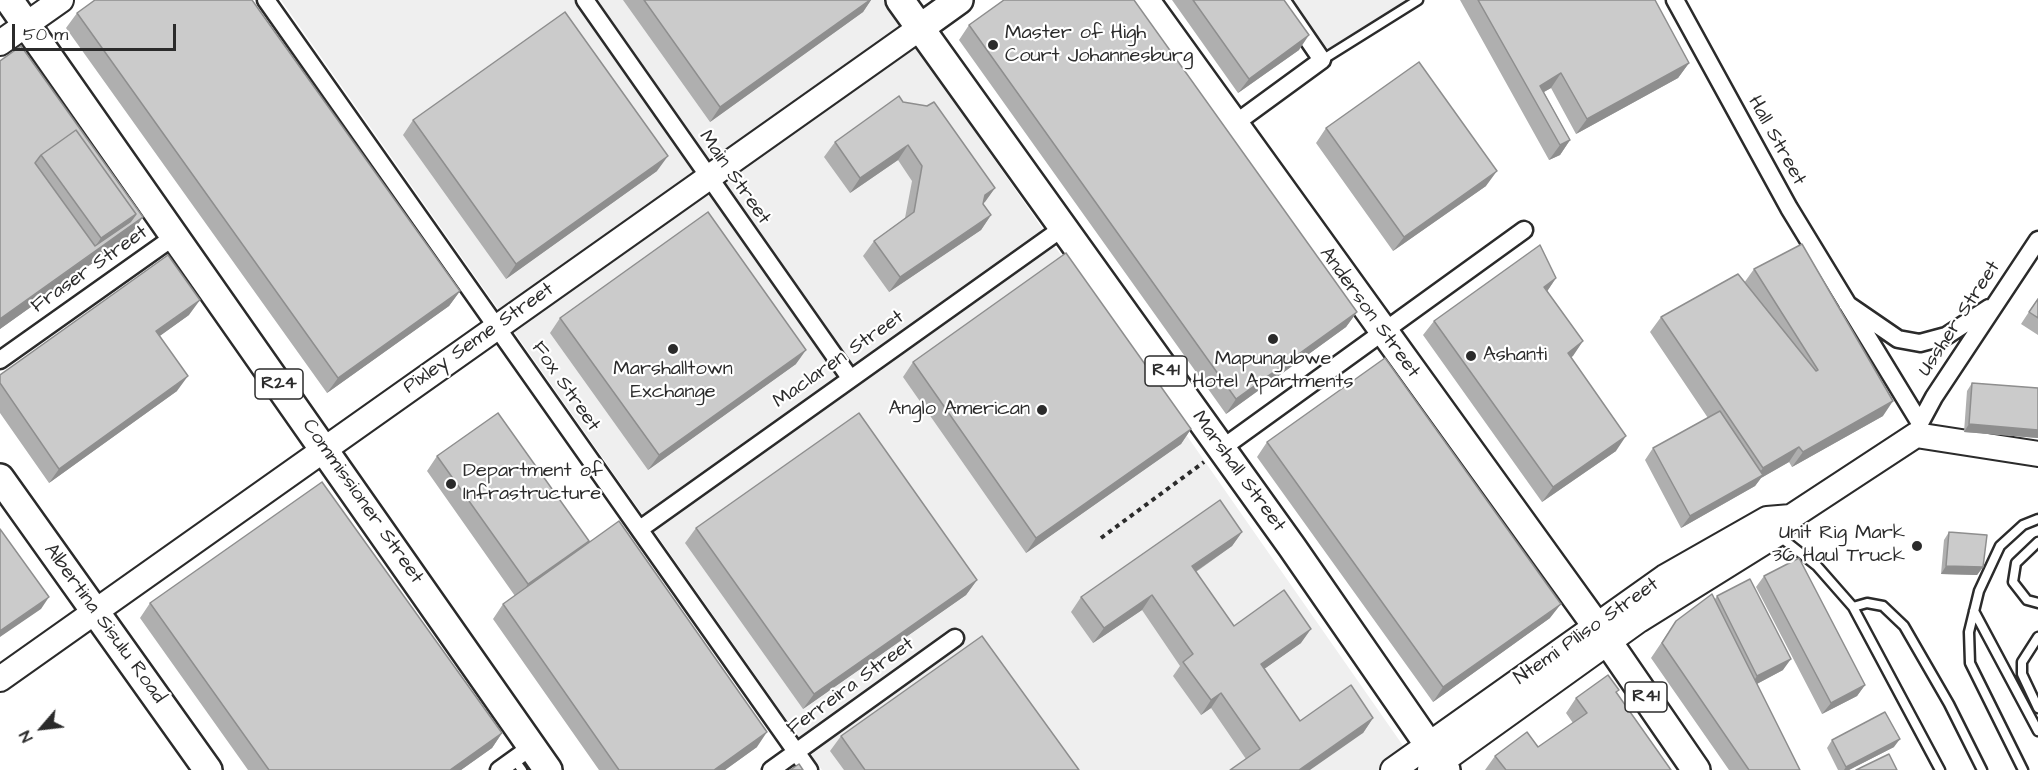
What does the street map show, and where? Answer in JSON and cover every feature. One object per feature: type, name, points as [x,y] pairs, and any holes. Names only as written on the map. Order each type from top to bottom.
[{"type":"main road","name":"Commissioner Street","points":[[9,0],[325,448],[522,759],[548,770]]},
{"type":"main road","points":[[0,43],[61,0]]},
{"type":"main road","name":"Marshall Street","points":[[900,0],[1221,449],[1436,762]]},
{"type":"main road","name":"Pixley Seme Street","points":[[0,679],[959,0]]},
{"type":"main road","name":"Anderson Street","points":[[1145,0],[1602,634]]},
{"type":"main road","points":[[1918,429],[2038,454]]},
{"type":"main road","name":"Ntemi Piliso Street","points":[[1393,770],[1436,762],[1602,634],[1665,577],[1778,523],[1918,429]]},
{"type":"main road","name":"Albertina Sisulu Road","points":[[0,478],[208,770]]},
{"type":"main road","name":"R41","points":[[1602,634],[1696,770]]},
{"type":"street","name":"Fox Street","points":[[266,0],[809,770]]},
{"type":"street","name":"Main Street","points":[[585,0],[850,378]]},
{"type":"street","points":[[1233,124],[1322,60],[1281,0]]},
{"type":"street","name":"Hall Street","points":[[1675,0],[1918,429]]},
{"type":"street","name":"Maclaren Street","points":[[640,529],[1064,227]]},
{"type":"street","points":[[1221,449],[1524,230]]},
{"type":"street","name":"Fraser Street","points":[[0,360],[175,236]]},
{"type":"street","name":"Ussher Street","points":[[1918,429],[1995,304],[2038,240]]},
{"type":"street","name":"Hall Street","points":[[1844,301],[1898,339],[1920,343],[1946,336],[1995,304]]},
{"type":"street","name":"Ferreira Street","points":[[771,770],[955,638]]},
{"type":"street","points":[[499,770],[522,759]]},
{"type":"lane","points":[[1322,60],[1418,0]]},
{"type":"lane","points":[[2024,770],[1970,663],[1969,632],[1979,591],[2000,546],[2023,525],[2038,519]]},
{"type":"lane","points":[[1778,523],[1853,607],[1940,770]]},
{"type":"lane","points":[[2038,542],[2016,563],[2013,582],[2027,600],[2038,603]]},
{"type":"lane","points":[[1853,607],[1867,603],[1883,606],[1904,626],[1944,695],[1982,770]]},
{"type":"lane","points":[[1974,611],[2038,731]]},
{"type":"lane","points":[[2038,637],[2022,662],[2022,674],[2038,708]]},
{"type":"path","points":[[1101,537],[1221,449]]},
{"type":"shaded area","points":[[281,0],[883,0],[1420,770],[822,770]]},
{"type":"shaded area","points":[[1293,0],[1424,0],[1331,54]]},
{"type":"building","points":[[95,0],[252,0],[460,291],[338,378],[77,13]]},
{"type":"building","points":[[644,0],[870,0],[720,107]]},
{"type":"building","points":[[1004,0],[1134,0],[1357,312],[1236,399],[969,25]]},
{"type":"building","points":[[1193,0],[1284,0],[1309,35],[1249,79]]},
{"type":"building","points":[[1478,0],[1655,0],[1689,63],[1587,119],[1561,73],[1540,86],[1570,140],[1560,145]]},
{"type":"building","points":[[565,12],[668,156],[516,264],[413,120]]},
{"type":"building","points":[[21,46],[143,217],[0,319],[0,61]],"holes":[[[76,130],[136,214],[130,222],[95,246],[35,163],[41,155]]]},
{"type":"building","points":[[1419,62],[1497,171],[1404,237],[1326,128]]},
{"type":"building","points":[[899,96],[903,102],[927,106],[934,102],[995,188],[985,195],[983,204],[991,215],[900,277],[874,241],[914,212],[922,166],[908,145],[860,178],[835,142]]},
{"type":"building","points":[[76,130],[136,214],[101,238],[41,155]]},
{"type":"building","name":"Marshalltown Exchange","points":[[708,212],[806,350],[659,455],[560,318]]},
{"type":"building","points":[[1802,244],[1893,401],[1803,452],[1799,447],[1763,468],[1661,317],[1738,274],[1816,371],[1818,370],[1754,269]]},
{"type":"building","points":[[1540,245],[1556,278],[1544,287],[1583,341],[1568,353],[1626,436],[1553,487],[1434,321]]},
{"type":"building","name":"Anglo American","points":[[1066,253],[1191,429],[1036,538],[913,362]]},
{"type":"building","points":[[168,255],[200,300],[156,331],[188,376],[59,469],[0,383],[0,375]]},
{"type":"building","points":[[2038,299],[2038,318],[2029,312]]},
{"type":"building","points":[[1385,358],[1561,604],[1443,687],[1267,442]]},
{"type":"building","points":[[1972,383],[2038,388],[2038,430],[1969,424]]},
{"type":"building","points":[[1720,411],[1763,475],[1690,516],[1653,448]]},
{"type":"building","points":[[498,413],[589,541],[528,584],[437,456]]},
{"type":"building","points":[[859,413],[977,580],[814,694],[696,528]]},
{"type":"building","points":[[322,482],[502,733],[450,770],[269,770],[150,603]]},
{"type":"building","points":[[1220,500],[1242,532],[1192,566],[1234,626],[1284,590],[1311,629],[1261,664],[1300,721],[1351,685],[1373,718],[1299,770],[1230,770],[1260,749],[1221,693],[1211,700],[1183,662],[1193,654],[1152,595],[1104,628],[1081,597]]},
{"type":"building","points":[[619,521],[767,732],[714,770],[619,770],[503,604]]},
{"type":"building","points":[[0,529],[49,597],[0,631]]},
{"type":"building","points":[[1949,532],[1987,535],[1983,567],[1946,566]]},
{"type":"building","points":[[1799,558],[1865,685],[1831,703],[1764,576]]},
{"type":"building","points":[[1750,579],[1791,659],[1757,676],[1717,596]]},
{"type":"building","points":[[1712,594],[1800,770],[1749,770],[1662,643],[1676,621]]},
{"type":"building","points":[[982,636],[1079,770],[865,770],[841,736]]},
{"type":"building","points":[[1608,675],[1619,690],[1616,692],[1671,770],[1506,770],[1495,756],[1527,732],[1538,747],[1587,713],[1576,698]]},
{"type":"building","points":[[1885,712],[1900,739],[1846,767],[1832,740]]},
{"type":"building","points":[[1889,754],[1897,770],[1856,770]]},
{"type":"building","points":[[799,764],[803,770],[790,770]]},
{"type":"place","name":"Master of High Court Johannesburg","points":[[993,45]]},
{"type":"place","name":"Mapungubwe Hotel Apartments","points":[[1273,339]]},
{"type":"place","name":"Marshalltown Exchange","points":[[673,349]]},
{"type":"place","name":"Ashanti","points":[[1471,356]]},
{"type":"place","name":"Anglo American","points":[[1042,410]]},
{"type":"place","name":"Department of Infrastructure","points":[[451,484]]},
{"type":"place","name":"Unit Rig Mark 36 Haul Truck","points":[[1917,546]]}]
